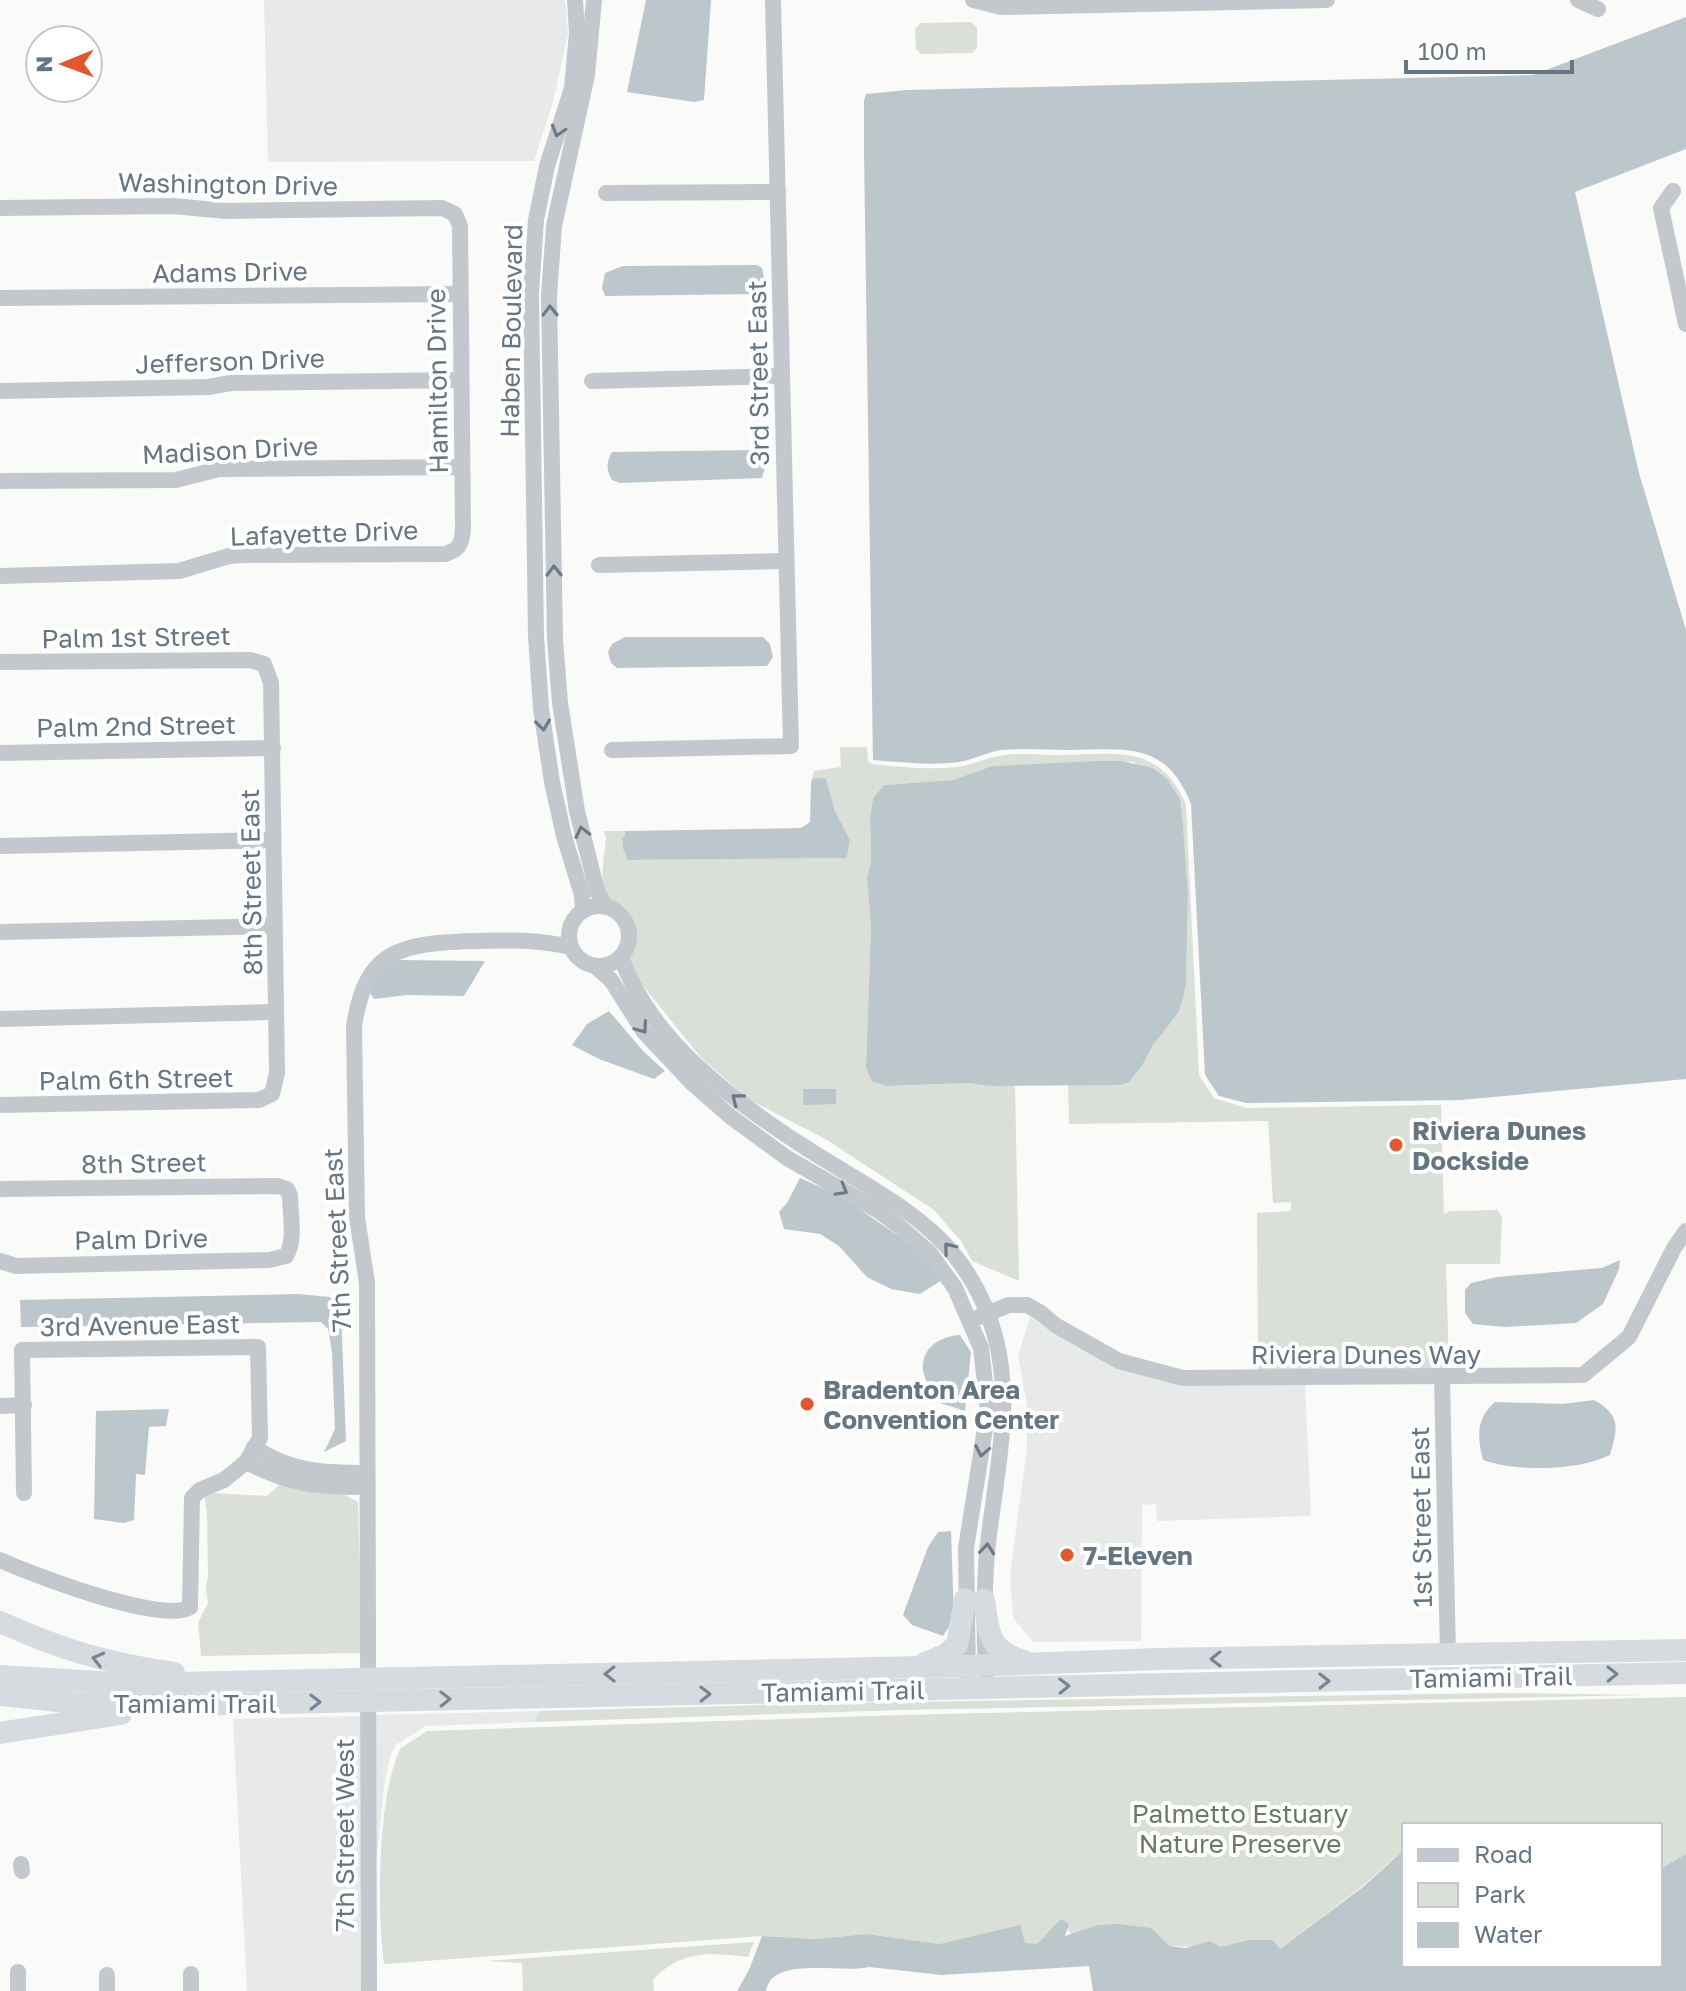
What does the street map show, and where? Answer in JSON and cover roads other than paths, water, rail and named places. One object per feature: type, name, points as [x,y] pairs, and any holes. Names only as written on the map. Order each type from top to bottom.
[{"type":"highway","points":[[975,1599],[998,1650],[1033,1664]]},
{"type":"highway","points":[[912,1667],[937,1659],[957,1645],[975,1599]]},
{"type":"highway","points":[[0,1622],[79,1655],[230,1682]]},
{"type":"highway","name":"Tamiami Trail","points":[[0,1695],[76,1703],[181,1705],[367,1690],[912,1667],[977,1677],[1033,1664],[1686,1650]]},
{"type":"highway","name":"Tamiami Trail","points":[[0,1676],[118,1684],[230,1682],[367,1690],[977,1677],[1686,1673]]},
{"type":"highway","points":[[0,1733],[181,1705]]},
{"type":"street","name":"Haben Boulevard","points":[[575,0],[577,45],[572,88],[547,166],[536,220],[532,263],[533,477],[536,636],[544,732],[564,836],[582,895],[583,911]]},
{"type":"street","name":"Haben Boulevard","points":[[594,0],[587,75],[558,201],[551,259],[552,476],[560,703],[577,811],[597,891],[605,906]]},
{"type":"street","name":"3rd Street East","points":[[612,750],[791,746],[773,0]]},
{"type":"street","points":[[973,0],[1001,7],[1327,0]]},
{"type":"street","points":[[1578,0],[1598,9]]},
{"type":"street","points":[[1673,191],[1661,208],[1686,324]]},
{"type":"street","points":[[606,193],[778,192]]},
{"type":"street","name":"Washington Drive","points":[[0,208],[173,206],[226,211],[442,208],[455,214]]},
{"type":"street","name":"Hamilton Drive","points":[[455,214],[460,226],[463,529],[458,548]]},
{"type":"street","name":"Adams Drive","points":[[0,298],[460,294]]},
{"type":"street","points":[[592,381],[782,376]]},
{"type":"street","name":"Jefferson Drive","points":[[0,391],[208,387],[231,383],[461,380]]},
{"type":"street","name":"Madison Drive","points":[[0,481],[176,480],[219,469],[462,467]]},
{"type":"street","points":[[533,477],[552,476]]},
{"type":"street","name":"Lafayette Drive","points":[[0,576],[179,571],[229,556],[244,555],[445,554],[458,548]]},
{"type":"street","points":[[599,565],[786,561]]},
{"type":"street","name":"Palm 1st Street","points":[[0,662],[250,660],[264,664],[268,669]]},
{"type":"street","name":"8th Street East","points":[[268,669],[273,748],[277,1073],[272,1094]]},
{"type":"street","name":"Palm 2nd Street","points":[[0,753],[273,748]]},
{"type":"street","points":[[0,846],[273,840]]},
{"type":"street","points":[[595,966],[605,966],[621,957],[629,941],[629,931],[621,915],[605,906],[583,911],[570,927],[571,947],[580,960],[595,966],[611,980],[644,1032],[670,1063],[724,1111],[787,1158],[879,1211],[910,1235],[947,1275],[981,1348],[988,1410],[969,1519],[977,1677]]},
{"type":"street","points":[[0,932],[275,926]]},
{"type":"street","name":"7th Street East","points":[[532,939],[570,927]]},
{"type":"street","name":"7th Street East","points":[[367,1690],[367,1283],[357,1217],[354,1027],[358,1003],[368,977],[380,963],[400,950],[425,943],[532,939],[571,947]]},
{"type":"street","points":[[621,957],[631,983],[651,1013],[686,1053],[740,1100],[803,1146],[897,1202],[934,1232],[968,1274],[988,1315],[1000,1358],[1005,1408],[989,1535],[975,1599]]},
{"type":"street","points":[[0,1019],[276,1012]]},
{"type":"street","name":"Palm 6th Street","points":[[0,1105],[236,1101],[259,1100],[272,1094]]},
{"type":"street","points":[[787,1158],[803,1146]]},
{"type":"street","name":"8th Street","points":[[0,1189],[278,1186],[287,1189],[290,1196],[291,1248],[283,1258]]},
{"type":"street","name":"Riviera Dunes Way","points":[[988,1315],[1009,1305],[1027,1305],[1055,1325],[1119,1361],[1183,1378],[1583,1375],[1629,1337],[1674,1248],[1686,1231]]},
{"type":"street","name":"Palm Drive","points":[[0,1261],[16,1266],[283,1258]]},
{"type":"street","points":[[970,1319],[988,1315]]},
{"type":"street","name":"3rd Avenue East","points":[[24,1405],[22,1350],[258,1347],[260,1438],[250,1455]]},
{"type":"street","name":"1st Street East","points":[[1442,1378],[1448,1656]]},
{"type":"street","points":[[0,1406],[24,1405],[24,1493]]},
{"type":"street","points":[[0,1560],[31,1574],[137,1607],[183,1612],[192,1603],[192,1498],[200,1490],[224,1480],[250,1455],[278,1470],[320,1480],[367,1480]]},
{"type":"street","name":"7th Street West","points":[[367,1690],[369,1991]]},
{"type":"street","points":[[18,1972],[18,1991]]},
{"type":"water","points":[[646,0],[711,0],[704,100],[694,102],[627,92]]},
{"type":"water","points":[[1686,17],[1686,149],[1575,192],[1639,473],[1686,630],[1686,1079],[1461,1100],[1246,1103],[1219,1096],[1205,1075],[1191,804],[1170,769],[1142,753],[1109,749],[1001,750],[964,761],[938,764],[873,760],[864,151],[866,94],[907,90],[1533,75]]},
{"type":"water","points":[[757,265],[762,268],[766,288],[756,294],[605,296],[602,288],[605,273],[623,266]]},
{"type":"water","points":[[756,450],[764,456],[762,478],[620,483],[612,480],[608,469],[612,452]]},
{"type":"water","points":[[625,637],[763,637],[770,644],[773,657],[767,666],[617,668],[611,663],[608,652],[612,644]]},
{"type":"water","points":[[1122,761],[1153,768],[1167,779],[1180,799],[1188,894],[1186,983],[1178,1013],[1153,1045],[1143,1064],[1129,1082],[1120,1085],[992,1086],[968,1083],[887,1086],[872,1081],[866,1068],[871,928],[867,877],[871,863],[870,817],[873,798],[884,785],[953,780],[992,766]]},
{"type":"water","points":[[812,779],[826,779],[835,811],[850,840],[847,858],[628,860],[623,849],[625,831],[801,828],[810,822],[811,783]]},
{"type":"water","points":[[395,960],[485,961],[464,996],[407,995],[374,999],[369,991],[373,980]]},
{"type":"water","points":[[609,1011],[643,1051],[665,1071],[654,1079],[599,1059],[572,1045],[587,1024]]},
{"type":"water","points":[[803,1089],[836,1089],[836,1104],[803,1105]]},
{"type":"water","points":[[800,1178],[841,1196],[917,1249],[942,1280],[920,1294],[891,1289],[867,1277],[839,1246],[820,1234],[784,1229],[779,1212]]},
{"type":"water","points":[[1620,1260],[1603,1304],[1576,1323],[1504,1327],[1473,1324],[1465,1313],[1465,1290],[1471,1283],[1497,1277],[1602,1268]]},
{"type":"water","points":[[298,1294],[330,1297],[341,1311],[346,1441],[324,1452],[335,1429],[332,1352],[328,1329],[321,1322],[21,1327],[20,1300]]},
{"type":"water","points":[[960,1335],[971,1352],[965,1411],[934,1401],[923,1370],[925,1355],[934,1344]]},
{"type":"water","points":[[1594,1400],[1609,1411],[1615,1423],[1610,1455],[1581,1464],[1547,1468],[1512,1467],[1483,1460],[1481,1421],[1495,1402],[1563,1404]]},
{"type":"water","points":[[169,1409],[166,1426],[149,1427],[145,1475],[136,1474],[134,1520],[124,1523],[94,1519],[96,1411]]},
{"type":"water","points":[[951,1531],[954,1619],[943,1636],[912,1625],[903,1615],[928,1547],[938,1532]]},
{"type":"water","points":[[1402,1852],[1402,1967],[1662,1967],[1662,1868],[1686,1854],[1686,1991],[1093,1991],[1089,1966],[942,1975],[869,1967],[794,1969],[771,1980],[766,1991],[737,1991],[762,1936],[815,1939],[867,1934],[940,1944],[1020,1925],[1025,1943],[1037,1944],[1061,1919],[1069,1924],[1065,1936],[1098,1925],[1118,1924],[1152,1928],[1169,1946],[1186,1948],[1210,1941],[1221,1947],[1248,1940],[1273,1940],[1280,1949],[1363,1887]]},
{"type":"place","name":"Riviera Dunes Dockside","points":[[1396,1145]]},
{"type":"place","name":"Bradenton Area Convention Center","points":[[807,1404]]},
{"type":"place","name":"7-Eleven","points":[[1067,1555]]},
{"type":"park label","name":"Palmetto Estuary Nature Preserve","points":[[1240,1828]]}]
